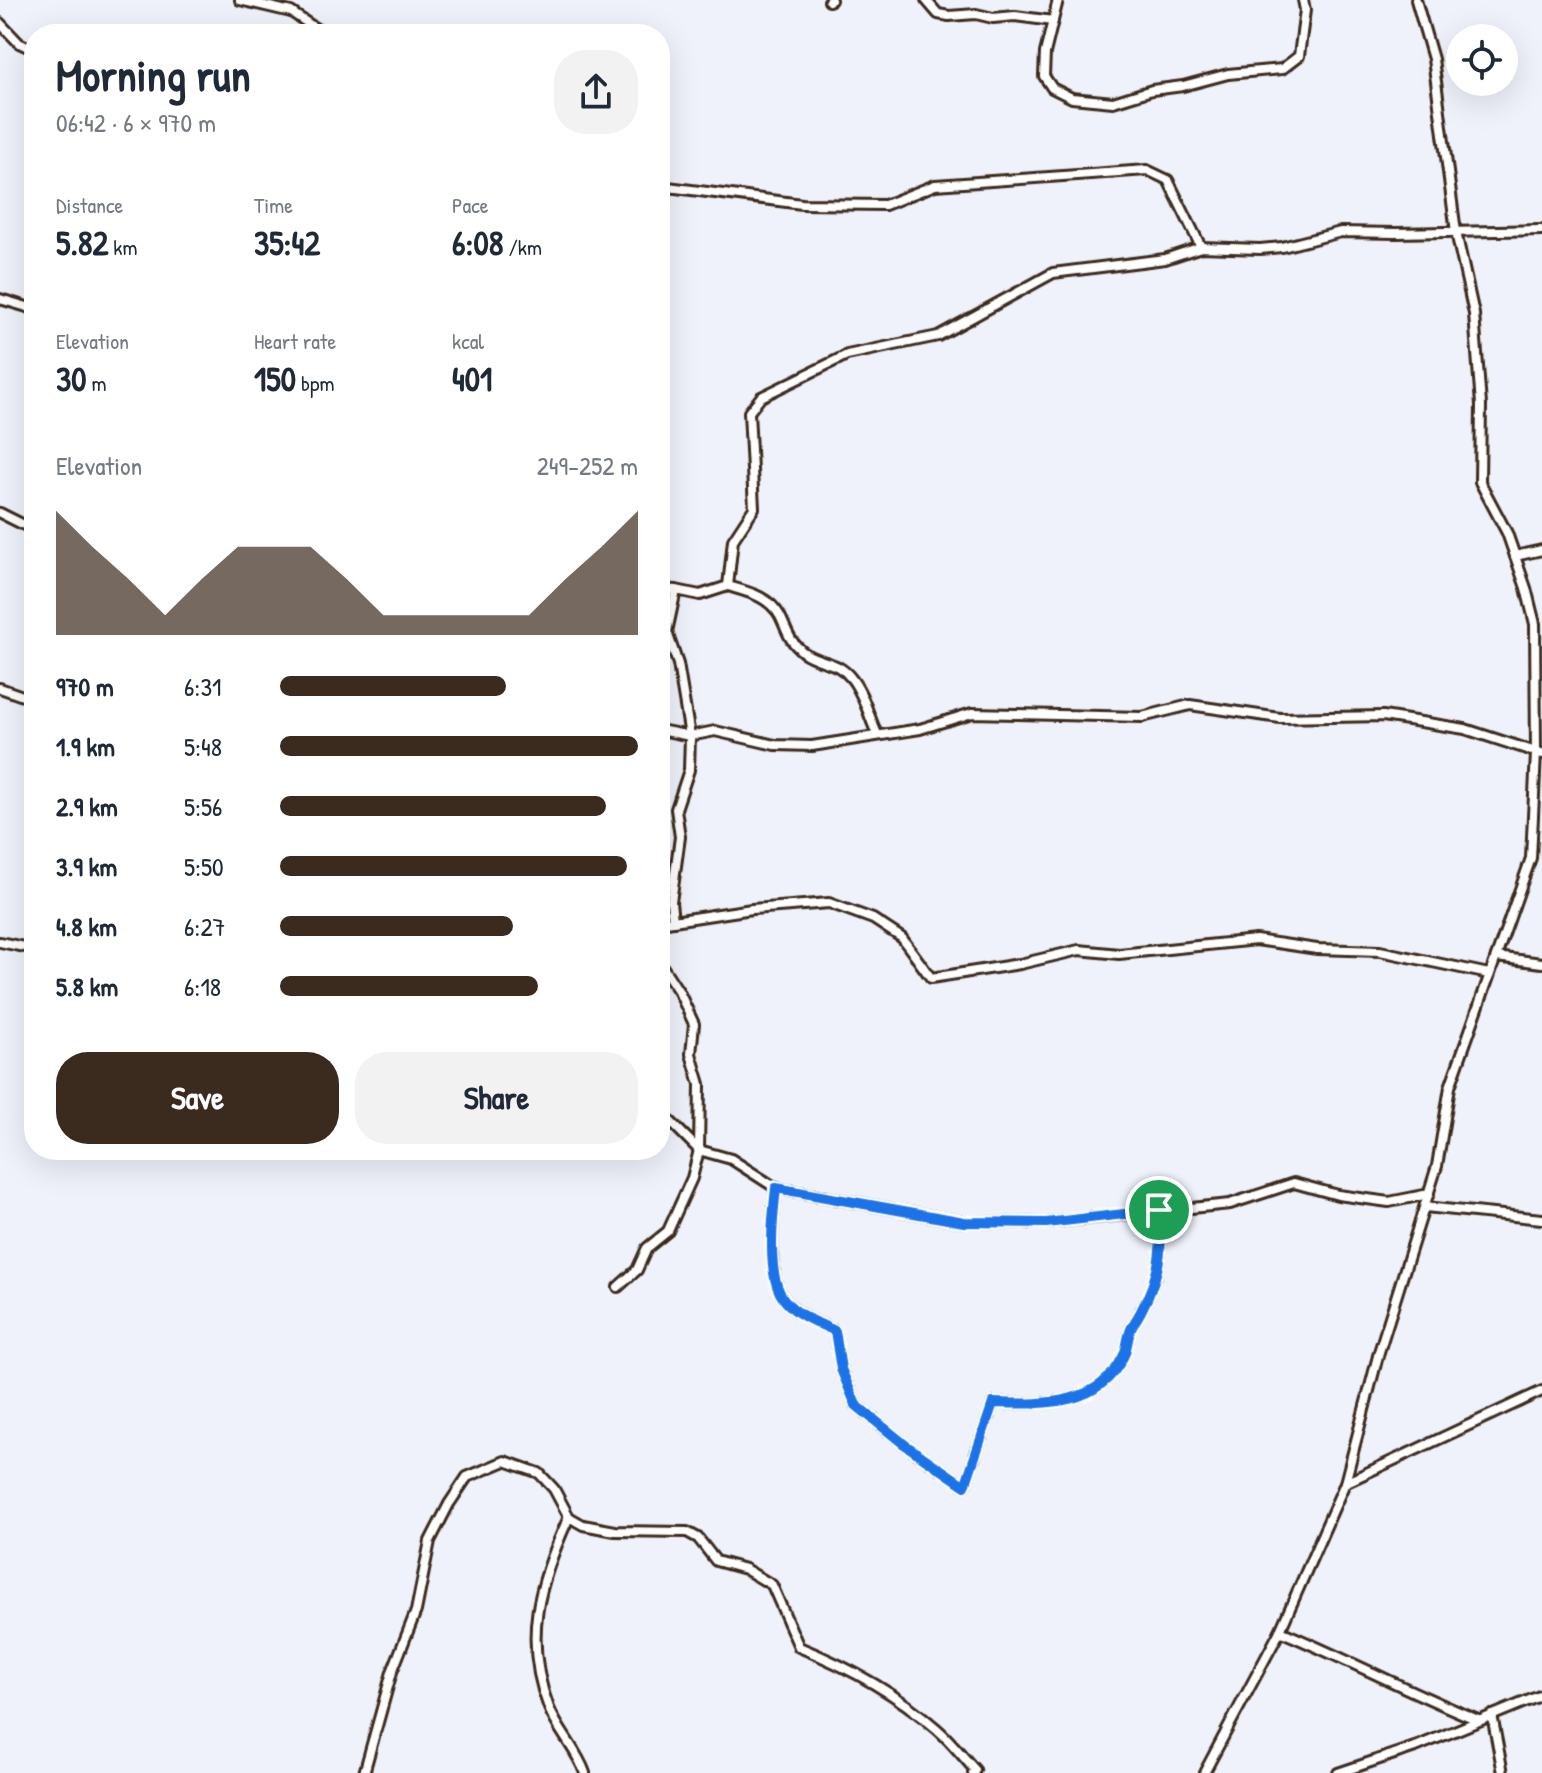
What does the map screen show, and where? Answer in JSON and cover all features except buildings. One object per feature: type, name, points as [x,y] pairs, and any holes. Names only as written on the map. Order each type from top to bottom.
[{"type":"street","points":[[240,0],[291,12],[309,24]]},
{"type":"street","points":[[926,0],[938,14],[949,16],[976,14],[993,18],[1015,16],[1053,21]]},
{"type":"street","points":[[1058,0],[1045,53],[1044,76],[1052,88],[1072,98],[1113,102],[1152,90],[1183,86],[1228,74],[1282,69],[1299,56],[1305,10],[1303,0]]},
{"type":"street","points":[[1204,1773],[1280,1631],[1345,1483],[1379,1352],[1437,1166],[1450,1087],[1531,858],[1539,754],[1535,624],[1507,533],[1480,482],[1481,405],[1474,314],[1456,232],[1433,59],[1416,0]]},
{"type":"street","points":[[0,23],[24,45]]},
{"type":"street","points":[[670,187],[802,204],[885,205],[935,185],[1147,170],[1168,180],[1201,247]]},
{"type":"street","points":[[728,586],[733,540],[754,508],[749,412],[761,397],[847,355],[938,336],[1053,273],[1165,259],[1201,247],[1271,248],[1341,232],[1542,230]]},
{"type":"street","points":[[0,299],[24,306]]},
{"type":"street","points":[[0,513],[24,525]]},
{"type":"street","points":[[1515,556],[1542,550]]},
{"type":"street","points":[[670,590],[700,595],[728,586],[754,592],[779,614],[786,635],[804,652],[818,660],[839,665],[853,680],[877,734]]},
{"type":"street","points":[[670,618],[676,590]]},
{"type":"street","points":[[670,641],[678,664],[690,736],[689,770],[676,809],[680,837],[671,902],[673,921]]},
{"type":"street","points":[[0,688],[24,696]]},
{"type":"street","points":[[670,732],[690,736],[715,731],[775,745],[812,746],[920,729],[972,713],[1142,717],[1190,705],[1280,718],[1383,716],[1465,729],[1539,754]]},
{"type":"street","points":[[670,921],[752,909],[829,903],[873,919],[902,938],[931,978],[1020,964],[1079,950],[1119,954],[1256,940],[1317,949],[1380,951],[1489,974]]},
{"type":"street","points":[[0,942],[24,947]]},
{"type":"street","points":[[1496,957],[1542,963]]},
{"type":"street","points":[[618,1287],[637,1270],[647,1248],[668,1231],[692,1178],[699,1150],[700,1084],[691,1054],[694,1024],[670,978]]},
{"type":"street","points":[[670,1121],[699,1150],[731,1159],[776,1188],[964,1222],[1046,1223],[1230,1204],[1294,1183],[1338,1195],[1389,1202],[1429,1194]]},
{"type":"street","points":[[776,1188],[772,1257],[780,1293],[802,1315],[835,1331],[841,1369],[856,1405],[904,1444],[965,1486],[993,1403],[1050,1404],[1075,1399],[1098,1388],[1113,1372],[1124,1355],[1130,1331],[1150,1297],[1162,1235],[1159,1210]]},
{"type":"street","points":[[1425,1207],[1542,1219]]},
{"type":"street","points":[[1345,1483],[1542,1391]]},
{"type":"street","points":[[364,1773],[392,1672],[416,1611],[430,1541],[467,1477],[505,1461],[539,1473],[554,1489],[569,1517],[583,1525],[615,1531],[687,1532],[698,1538],[716,1561],[745,1569],[772,1585],[799,1647],[842,1664],[902,1704],[937,1730],[975,1770],[973,1773]]},
{"type":"street","points":[[569,1517],[552,1553],[534,1639],[536,1665],[550,1710],[585,1773]]},
{"type":"street","points":[[1280,1631],[1349,1660],[1422,1698],[1478,1720]]},
{"type":"street","points":[[1338,1773],[1418,1746],[1542,1695]]},
{"type":"street","points":[[1492,1715],[1503,1773]]},
{"type":"route","points":[[776,1188],[964,1222],[1046,1223],[1159,1210],[1162,1235],[1150,1297],[1130,1331],[1124,1355],[1113,1372],[1098,1388],[1075,1399],[1050,1404],[993,1403],[965,1486],[904,1444],[856,1405],[841,1369],[835,1331],[802,1315],[780,1293],[772,1257],[776,1188]]}]
